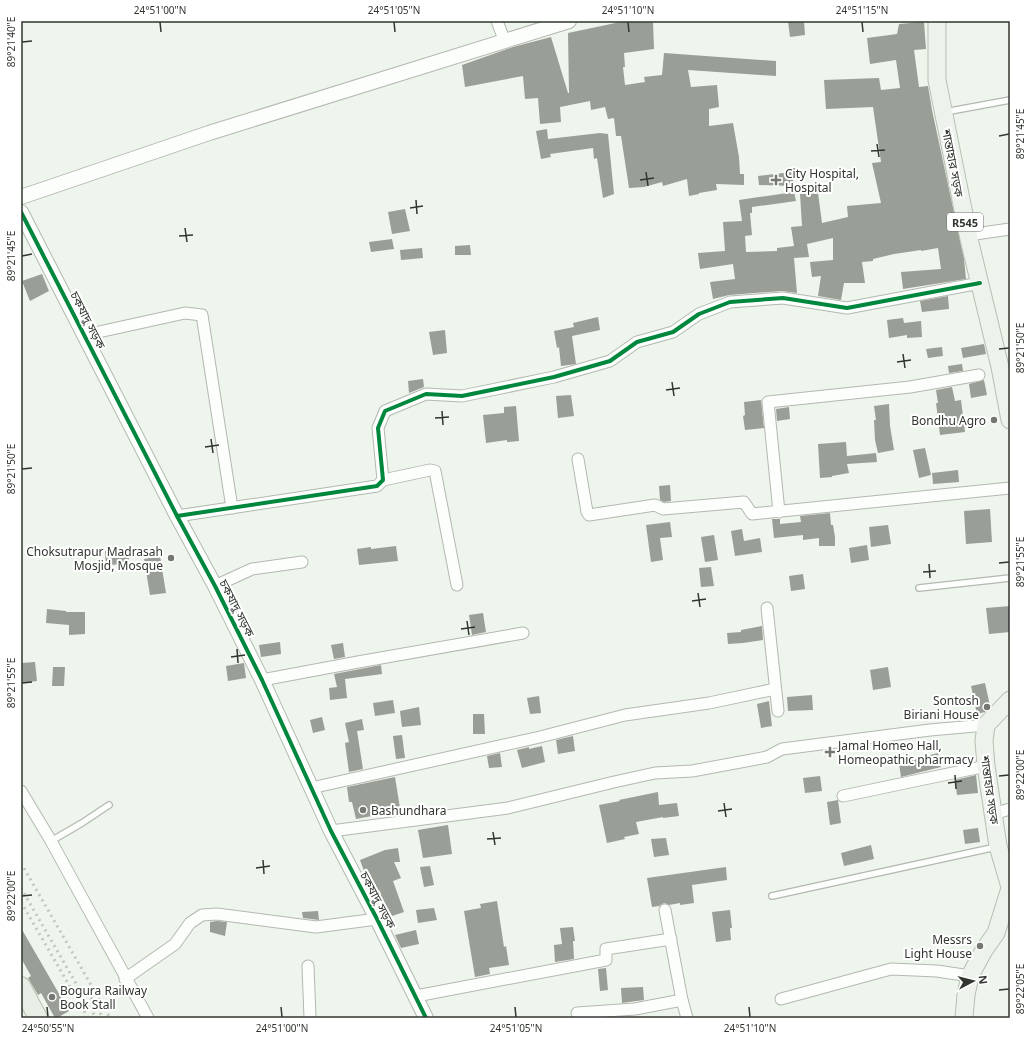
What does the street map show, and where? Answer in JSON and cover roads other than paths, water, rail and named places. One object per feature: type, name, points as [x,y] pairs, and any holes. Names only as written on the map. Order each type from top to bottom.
[{"type":"highway","points":[[21,986],[38,1018]]},
{"type":"main road","name":"শান্তাহার সড়ক","points":[[937,21],[937,80],[943,113],[968,235],[1000,368],[1010,420]]},
{"type":"main road","points":[[986,725],[1010,700]]},
{"type":"main road","name":"শান্তাহার সড়ক","points":[[964,1018],[966,995],[970,976],[984,950],[996,933],[1010,887],[998,846],[993,814],[984,741],[986,725]]},
{"type":"street","points":[[497,21],[505,42]]},
{"type":"street","points":[[21,197],[209,133],[569,21]]},
{"type":"street","name":"চকযাদু সড়ক","points":[[21,212],[177,516],[215,586],[262,680],[331,831],[426,1018]]},
{"type":"street","points":[[968,235],[1010,229]]},
{"type":"street","points":[[383,480],[378,428],[385,411],[426,394],[462,396],[554,377],[610,361],[637,342],[673,332],[699,314],[730,302],[783,298],[847,308],[980,283]]},
{"type":"street","points":[[84,335],[185,313],[202,315],[232,508]]},
{"type":"street","points":[[779,512],[768,402],[910,387],[979,375]]},
{"type":"street","points":[[578,459],[587,512],[589,515],[655,505],[663,509],[744,502],[752,514],[1010,488]]},
{"type":"street","points":[[177,516],[368,488],[377,486],[383,480],[430,470],[435,471],[457,585]]},
{"type":"street","points":[[215,586],[252,569],[302,562]]},
{"type":"street","points":[[767,608],[778,711]]},
{"type":"street","points":[[262,680],[523,634]]},
{"type":"street","points":[[311,788],[540,737],[625,715],[709,703],[775,689]]},
{"type":"street","points":[[331,831],[420,818],[508,808],[655,773],[692,771],[768,757],[782,749],[930,730],[986,725]]},
{"type":"street","points":[[843,796],[986,766]]},
{"type":"street","points":[[21,791],[51,841],[125,979],[148,1018]]},
{"type":"street","points":[[993,814],[1010,809]]},
{"type":"street","points":[[665,910],[682,1000],[687,1018]]},
{"type":"street","points":[[125,979],[175,944],[190,923],[202,915],[217,914],[316,927],[377,919]]},
{"type":"street","points":[[416,996],[606,960],[606,949],[671,939]]},
{"type":"street","points":[[308,966],[310,1018]]},
{"type":"street","points":[[781,999],[891,969],[937,971],[970,976]]},
{"type":"street","points":[[577,1013],[635,1009],[682,1000]]},
{"type":"lane","points":[[943,113],[1010,100]]},
{"type":"lane","points":[[919,588],[1010,578]]},
{"type":"lane","points":[[51,841],[82,824],[109,805]]},
{"type":"lane","points":[[772,896],[998,846]]},
{"type":"railway","points":[[21,863],[110,1018]]},
{"type":"railway","points":[[21,888],[96,1018]]},
{"type":"railway","points":[[21,902],[88,1018]]},
{"type":"railway","points":[[85,987],[103,1018]]},
{"type":"place","name":"City Hospital, Hospital","points":[[776,180]]},
{"type":"place","name":"Bondhu Agro","points":[[994,420]]},
{"type":"place","name":"Choksutrapur Madrasah Mosjid, Mosque","points":[[171,558]]},
{"type":"place","name":"Sontosh Biriani House","points":[[987,707]]},
{"type":"place","name":"Jamal Homeo Hall, Homeopathic pharmacy","points":[[830,752]]},
{"type":"place","name":"Bashundhara","points":[[363,810]]},
{"type":"place","name":"Messrs Light House","points":[[980,946]]},
{"type":"place","name":"Bogura Railway Book Stall","points":[[52,997]]}]
